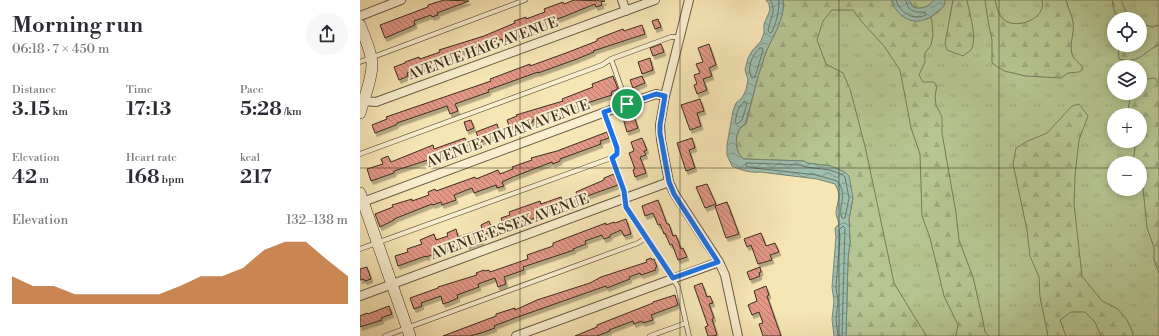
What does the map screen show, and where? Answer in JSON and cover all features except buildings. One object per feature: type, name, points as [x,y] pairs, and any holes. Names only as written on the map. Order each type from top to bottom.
[{"type":"street","points":[[360,16],[401,0]]},
{"type":"street","points":[[622,0],[626,11]]},
{"type":"street","name":"AVENUE HAIG AVENUE","points":[[363,101],[376,102],[655,0]]},
{"type":"street","points":[[689,0],[665,96],[660,133],[669,182],[676,198],[725,275],[738,336]]},
{"type":"street","points":[[360,25],[372,64],[360,113]]},
{"type":"street","name":"AVENUE VIVIAN AVENUE","points":[[361,199],[656,94],[665,96]]},
{"type":"street","name":"AVENUE ESSEX AVENUE","points":[[360,296],[669,182]]},
{"type":"street","points":[[361,199],[409,332]]},
{"type":"street","points":[[516,336],[718,262]]},
{"type":"lane","points":[[360,62],[525,0]]},
{"type":"lane","points":[[360,154],[602,65],[611,59],[671,36],[680,37]]},
{"type":"lane","points":[[611,59],[627,104]]},
{"type":"lane","points":[[360,249],[612,158],[617,154],[617,148],[604,112]]},
{"type":"lane","points":[[612,158],[624,191],[626,207],[678,287],[689,336]]},
{"type":"lane","points":[[385,336],[409,332],[638,243],[646,238]]},
{"type":"lane","points":[[650,336],[686,323]]},
{"type":"green space","points":[[783,0],[892,0],[892,2],[927,19],[941,9],[945,3],[945,0],[1159,0],[1159,336],[846,336],[849,176],[784,9]]},
{"type":"green space","points":[[783,0],[892,0],[892,2],[927,19],[931,17],[933,35],[931,45],[925,53],[925,62],[919,75],[923,82],[934,82],[937,86],[935,96],[936,105],[942,117],[942,133],[956,213],[959,240],[973,277],[985,332],[989,336],[956,336],[958,325],[944,296],[930,238],[922,216],[920,154],[911,128],[900,70],[884,46],[853,10],[832,10],[823,21],[817,40],[826,64],[843,73],[850,89],[865,146],[894,283],[927,336],[846,336],[848,259],[850,242],[849,219],[853,198],[831,166],[807,163],[804,161],[744,159],[740,156],[736,141],[739,131],[746,124],[765,55],[780,22]]},
{"type":"green space","points":[[909,0],[934,0],[927,6],[919,8],[913,7]]},
{"type":"green space","points":[[953,0],[967,0],[972,25],[974,39],[973,45],[971,50],[963,56],[947,50],[945,43]]},
{"type":"green space","points":[[985,0],[995,0],[1000,16],[1010,23],[1017,24],[1036,17],[1040,12],[1042,0],[1066,0],[1073,22],[1071,50],[1074,58],[1083,69],[1079,72],[1068,73],[1061,78],[1026,76],[1004,71],[992,63],[992,40]]},
{"type":"green space","points":[[1112,0],[1121,0],[1126,12],[1115,12]]},
{"type":"green space","points":[[1147,25],[1152,27],[1159,25],[1159,45],[1147,52]]},
{"type":"green space","points":[[1118,52],[1147,52],[1137,59],[1119,59]]},
{"type":"green space","points":[[1155,78],[1159,83],[1159,273],[1154,260],[1154,247],[1147,228],[1144,196],[1147,196],[1147,156],[1134,156],[1135,148],[1147,148],[1147,108],[1128,108],[1130,100],[1147,100],[1147,79]]},
{"type":"green space","points":[[1079,104],[1088,116],[1079,140],[1075,175],[1074,204],[1082,276],[1102,301],[1118,309],[1127,320],[1133,336],[1101,336],[1095,322],[1085,312],[1071,312],[1060,320],[1066,336],[1048,336],[1040,297],[1039,277],[1030,256],[1027,230],[1013,164],[1016,148],[1047,133],[1072,106]]},
{"type":"water","points":[[766,0],[783,0],[782,15],[762,63],[745,124],[741,127],[737,135],[736,141],[738,151],[740,156],[744,159],[804,161],[807,163],[831,166],[845,172],[849,176],[853,198],[849,219],[850,242],[848,259],[846,336],[834,336],[832,319],[834,301],[832,287],[836,237],[835,228],[839,224],[836,210],[839,193],[835,184],[817,179],[746,171],[732,166],[727,155],[727,145],[733,111],[736,103],[742,98],[746,90],[748,80],[745,70],[748,58],[761,41],[764,33],[764,24],[770,10],[769,4]]},
{"type":"water","points":[[892,0],[909,0],[913,7],[922,8],[934,0],[945,0],[943,7],[932,16],[921,21],[915,21],[905,18],[900,14]]},
{"type":"route","points":[[656,94],[665,96],[660,133],[669,182],[674,194],[718,262],[673,278],[626,207],[624,191],[612,158],[617,154],[617,148],[604,112],[627,104],[656,94]]}]
